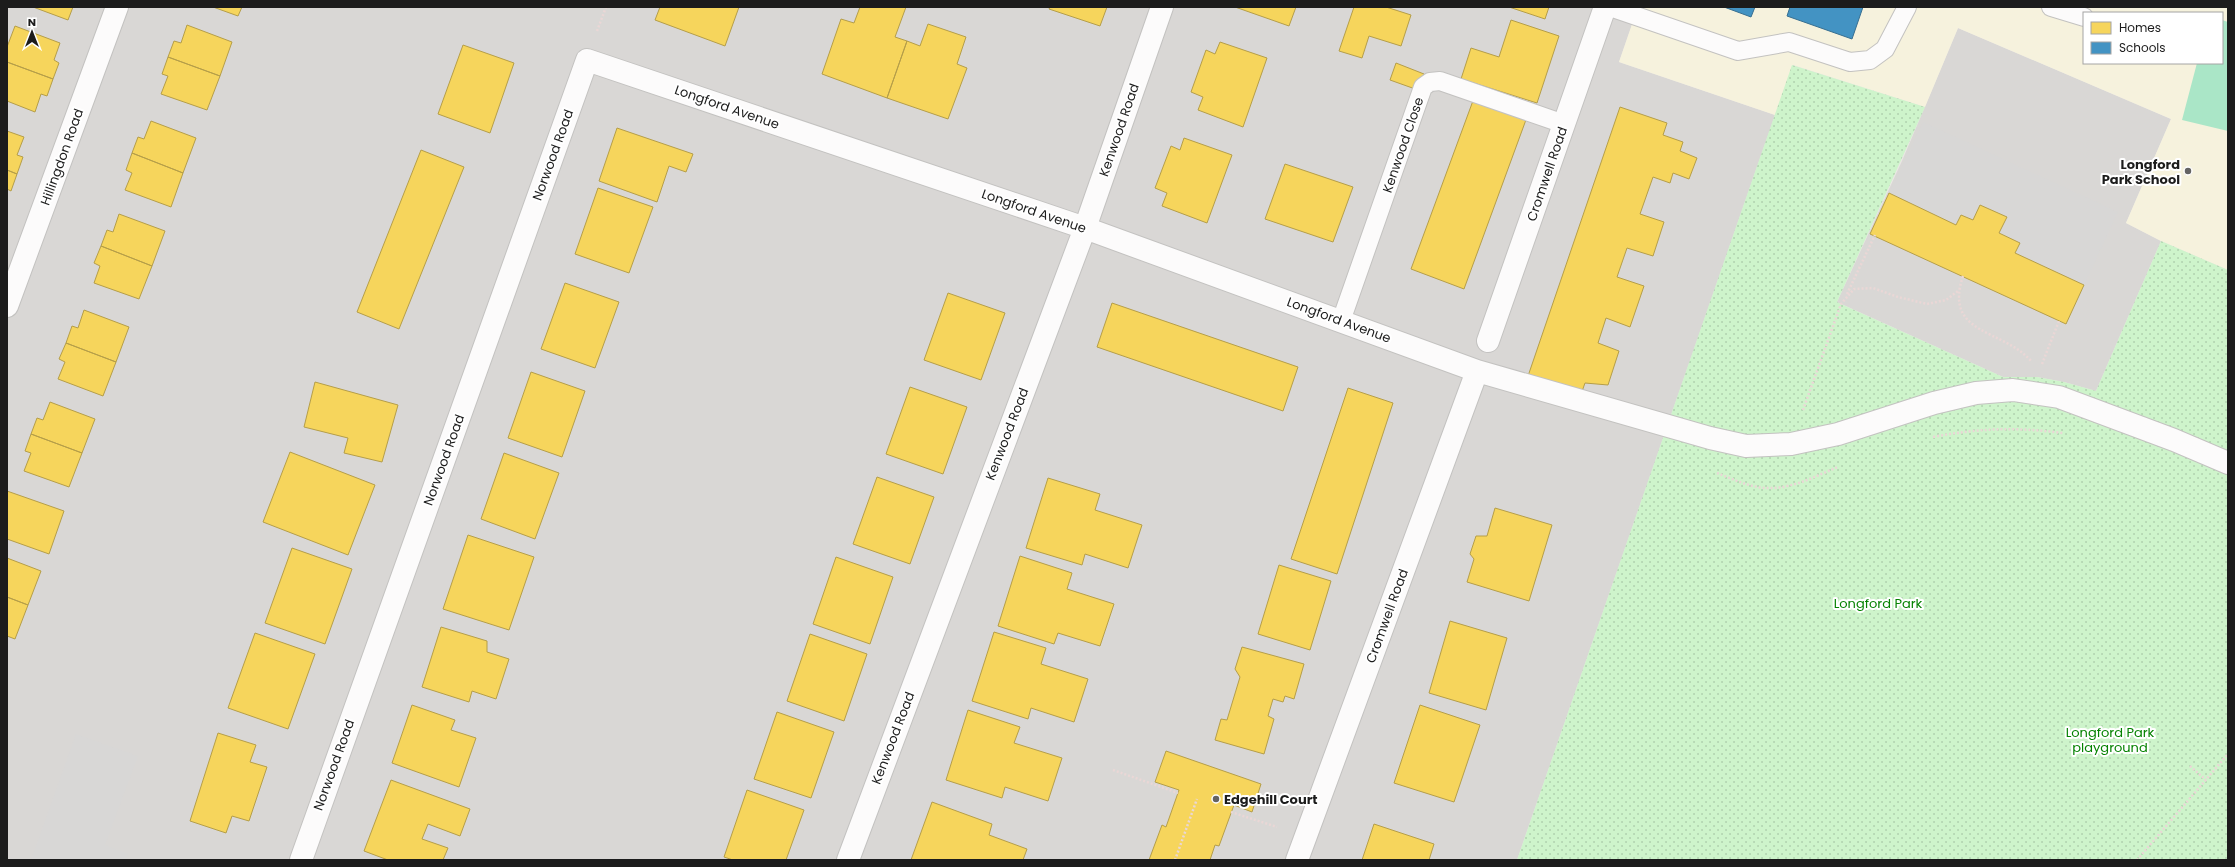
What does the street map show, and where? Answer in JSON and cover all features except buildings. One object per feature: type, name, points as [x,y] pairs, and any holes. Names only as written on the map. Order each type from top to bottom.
[{"type":"street","name":"Hillingdon Road","points":[[7,306],[116,7]]},
{"type":"street","name":"Kenwood Road","points":[[848,860],[1085,228],[1162,7]]},
{"type":"street","name":"Cromwell Road","points":[[1488,340],[1605,7]]},
{"type":"street","name":"Longford Avenue","points":[[587,60],[1085,228],[1477,371],[1746,446],[1791,444],[1838,434],[1934,403],[1976,393],[2013,390],[2058,397],[2174,440],[2228,463]]},
{"type":"street","name":"Norwood Road","points":[[301,860],[587,60]]},
{"type":"street","name":"Cromwell Road","points":[[1297,860],[1477,371]]},
{"type":"lane","points":[[1610,7],[1738,51],[1789,42],[1850,62],[1870,60],[1886,49],[1907,7]]},
{"type":"lane","points":[[2051,7],[2083,17]]},
{"type":"lane","name":"Kenwood Close","points":[[1341,321],[1423,88],[1430,82],[1440,81],[1564,124]]},
{"type":"path","points":[[1791,444],[1841,304],[1875,235]]},
{"type":"path","points":[[1963,276],[1958,291],[1959,309],[1970,324],[2023,352],[2035,365]]},
{"type":"path","points":[[1845,296],[1854,289],[1873,288],[1927,304],[1946,300],[1958,291]]},
{"type":"path","points":[[2039,371],[2059,321]]},
{"type":"path","points":[[1925,439],[1962,432],[2021,428],[2065,433]]},
{"type":"path","points":[[1713,471],[1739,481],[1770,488],[1802,482],[1841,466]]},
{"type":"path","points":[[2137,860],[2228,754]]},
{"type":"path","points":[[2190,766],[2206,780]]},
{"type":"path","points":[[1112,770],[1178,793]]},
{"type":"path","points":[[1175,860],[1197,800]]},
{"type":"path","points":[[1232,812],[1305,836]]},
{"type":"shaded area","points":[[7,7],[1638,7],[1619,62],[1775,115],[1517,860],[7,860]]},
{"type":"shaded area","name":"Longford Park School","points":[[1638,7],[2228,7],[2228,270],[2161,241],[2126,223],[2171,119],[1958,28],[1925,107],[1793,65],[1775,115],[1619,62]]},
{"type":"shaded area","points":[[1958,28],[2171,119],[2126,223],[2161,241],[2096,391],[2064,382],[2037,377],[2003,377],[1837,302],[1902,161]]},
{"type":"shaded area","points":[[1923,122],[2118,212],[2084,285],[2015,253],[2020,243],[1999,233],[2006,217],[1980,205],[1973,220],[1961,215],[1956,225],[1889,193]]},
{"type":"shaded area","points":[[76,734],[138,756],[105,845],[128,854],[125,860],[31,860]]},
{"type":"green space","points":[[2223,20],[2228,22],[2228,131],[2182,120],[2197,64],[2223,64]]},
{"type":"green space","name":"Longford Park","points":[[1792,65],[1925,107],[1837,302],[1841,304],[2003,377],[2037,377],[2064,382],[2096,391],[2161,241],[2228,270],[2228,860],[1517,860]]},
{"type":"place","name":"Longford Park School","points":[[2188,171]]},
{"type":"place","name":"Edgehill Court","points":[[1216,799]]},
{"type":"park label","name":"Longford Park playground","points":[[2110,740]]}]
